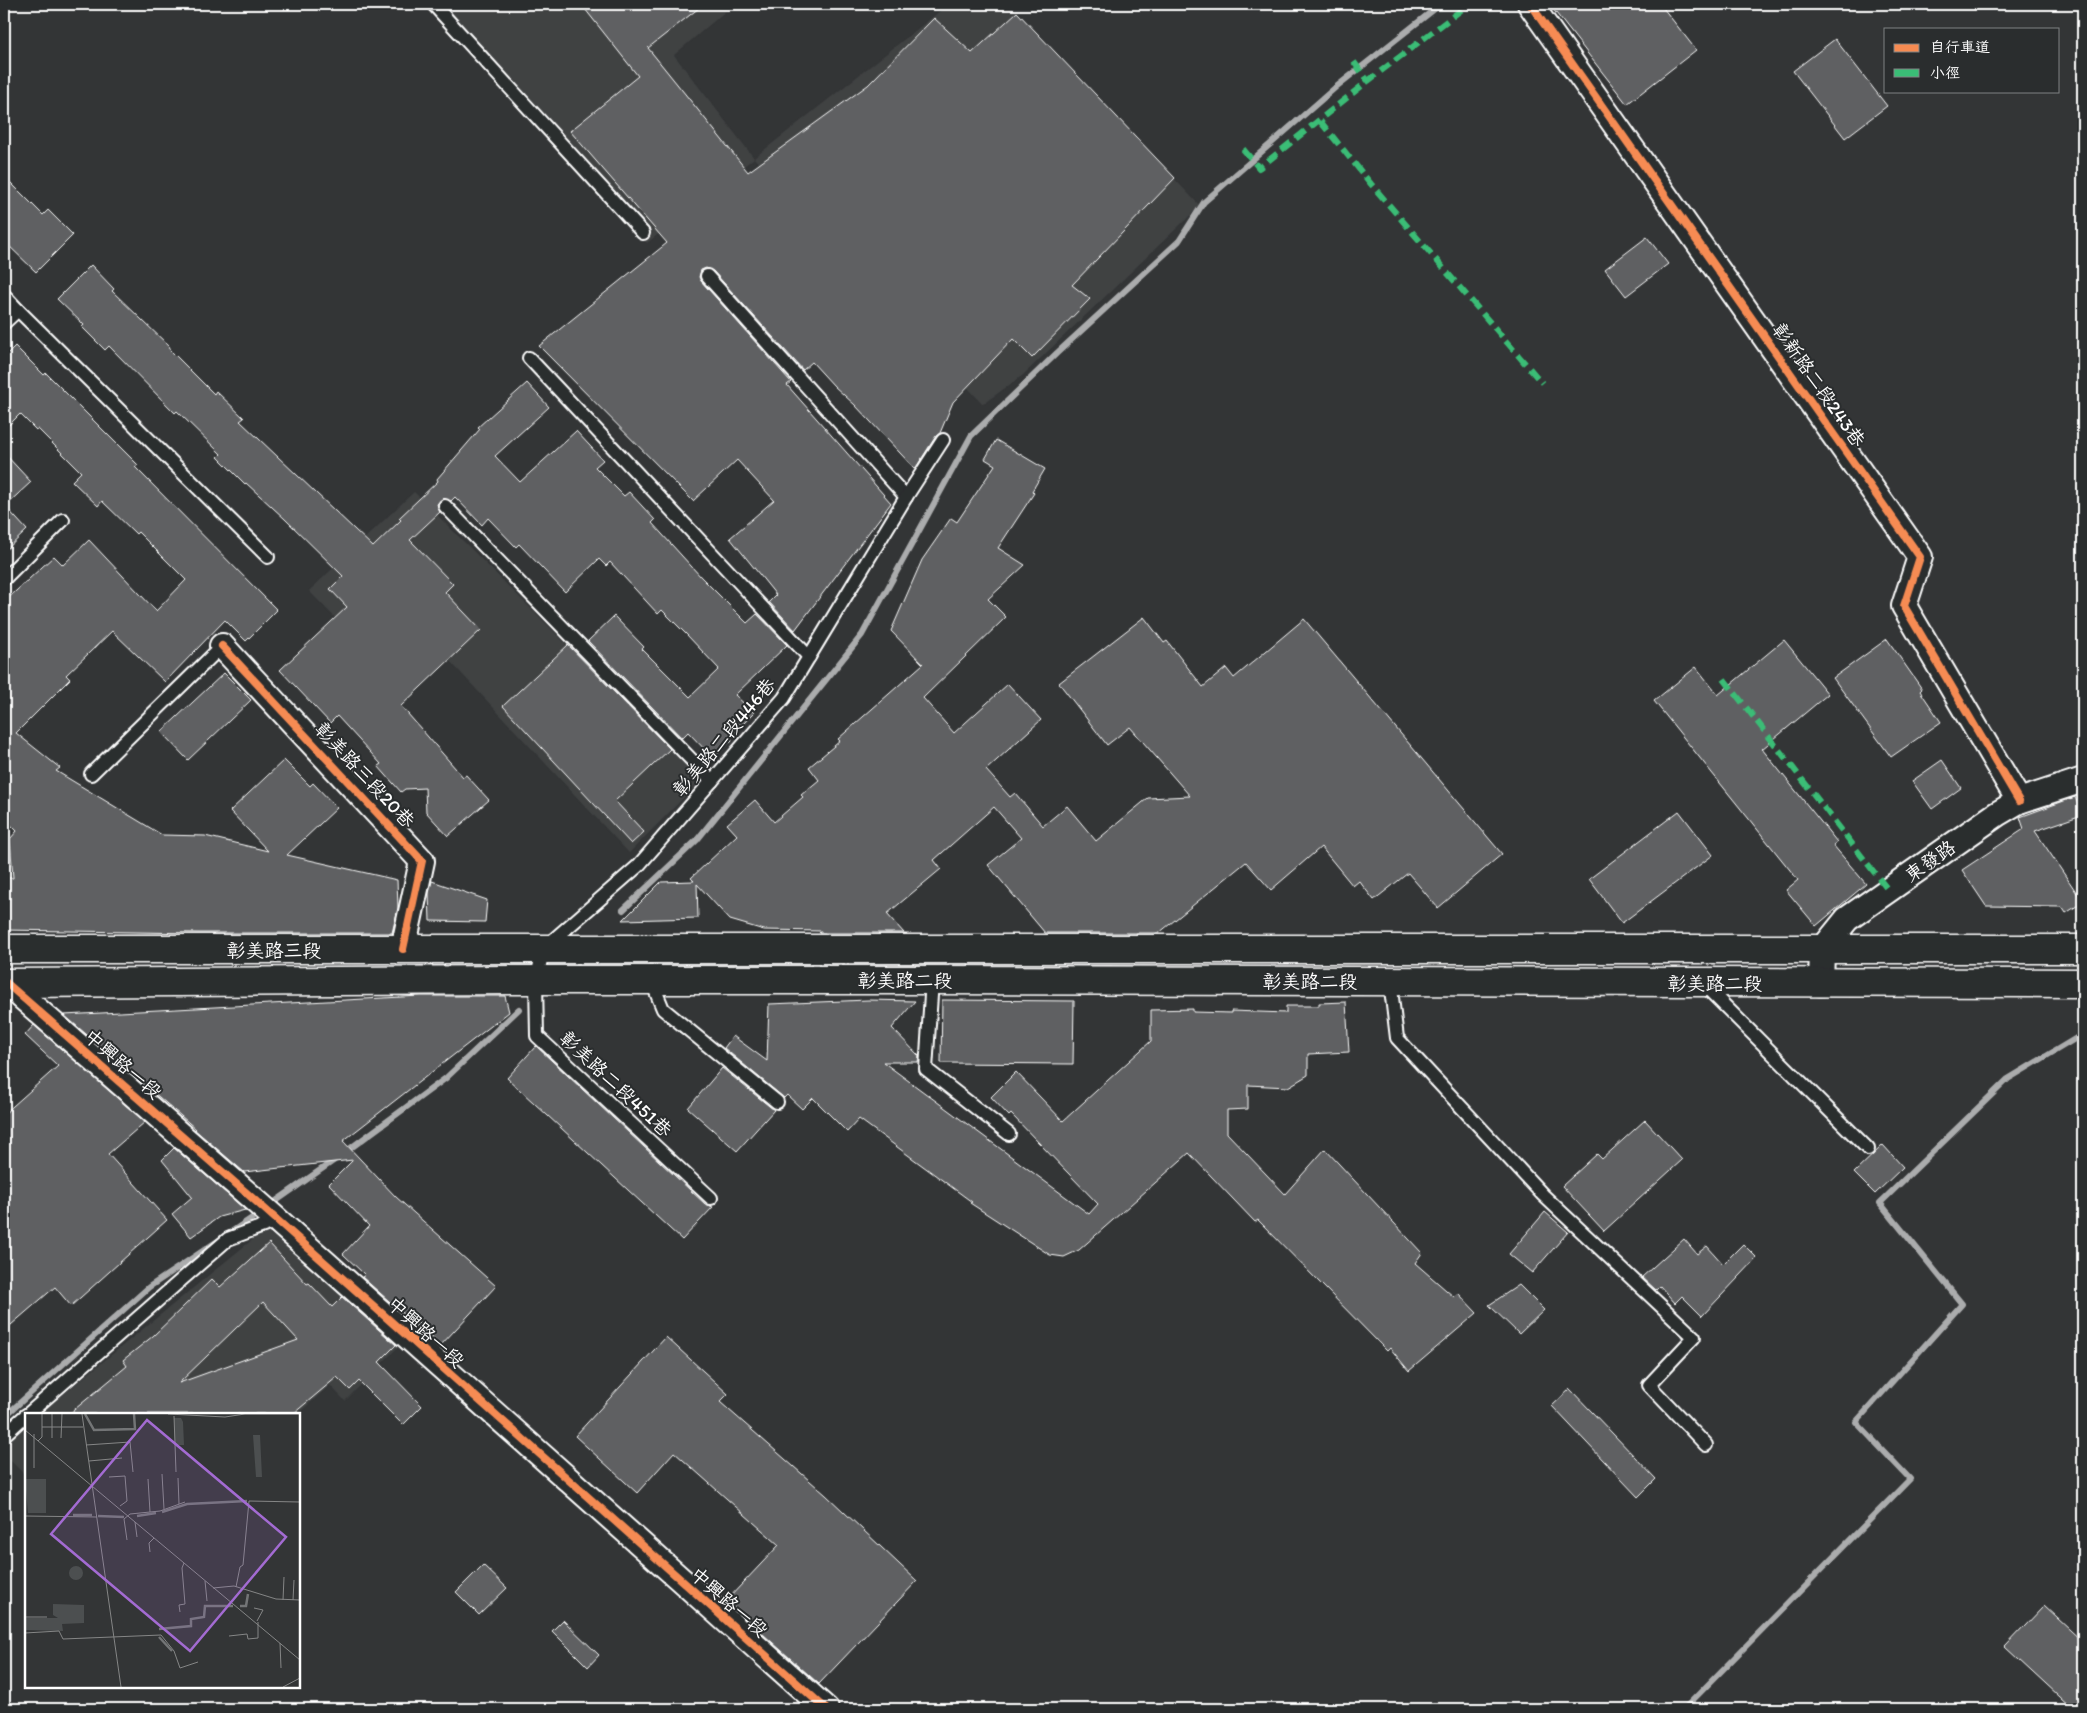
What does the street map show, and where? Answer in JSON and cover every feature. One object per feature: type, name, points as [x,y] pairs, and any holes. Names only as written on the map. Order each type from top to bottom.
[{"type":"main road","name":"彰美路三段","points":[[4,949],[544,948]]},
{"type":"main road","name":"彰美路二段","points":[[544,948],[2083,950]]},
{"type":"main road","points":[[1190,980],[1192,948]]},
{"type":"main road","name":"彰美路三段","points":[[4,983],[536,980]]},
{"type":"main road","name":"彰美路二段","points":[[536,980],[1190,980],[1821,984],[2083,983]]},
{"type":"street","name":"彰新路二段243巷","points":[[1530,4],[1920,557],[1904,606],[2019,801]]},
{"type":"street","name":"彰美路三段20巷","points":[[222,646],[422,861],[403,949]]},
{"type":"street","name":"東發路","points":[[1822,950],[1847,919],[1997,814],[2019,801],[2083,780]]},
{"type":"street","points":[[1821,984],[1822,950]]},
{"type":"street","name":"中興路一段","points":[[4,983],[277,1220],[826,1709]]},
{"type":"lane","points":[[433,4],[643,233]]},
{"type":"lane","points":[[707,276],[906,496]]},
{"type":"lane","points":[[4,295],[268,557]]},
{"type":"lane","points":[[4,323],[18,310]]},
{"type":"lane","points":[[529,358],[809,657]]},
{"type":"lane","name":"彰美路二段446巷","points":[[544,948],[638,866],[784,698],[906,496],[943,440]]},
{"type":"lane","points":[[445,506],[712,781]]},
{"type":"lane","points":[[4,579],[63,520]]},
{"type":"lane","points":[[91,774],[222,646]]},
{"type":"lane","points":[[536,980],[544,948]]},
{"type":"lane","name":"彰美路二段451巷","points":[[536,980],[537,1036],[711,1198]]},
{"type":"lane","points":[[651,980],[663,1009],[777,1102]]},
{"type":"lane","points":[[932,980],[926,1070],[1009,1134]]},
{"type":"lane","points":[[1390,981],[1397,1038],[1543,1195],[1694,1337],[1649,1385],[1706,1444]]},
{"type":"lane","points":[[1703,983],[1868,1149]]},
{"type":"lane","points":[[29,1413],[228,1239],[277,1220]]},
{"type":"lane","points":[[4,1435],[25,1417]]},
{"type":"shaded area","points":[[443,4],[734,4],[674,55],[754,158],[647,243],[433,13]]},
{"type":"shaded area","points":[[949,4],[1009,4],[1200,206],[1023,375],[983,404],[754,158]]},
{"type":"shaded area","points":[[414,492],[702,779],[629,853],[449,660],[411,695],[309,591]]},
{"type":"shaded area","points":[[264,1230],[322,1270],[393,1337],[398,1347],[345,1401],[330,1385],[299,1413],[40,1413]]},
{"type":"shaded area","points":[[25,1426],[25,1475],[4,1454],[4,1443]]},
{"type":"building","points":[[581,4],[704,4],[648,48],[748,172],[868,85],[934,18],[972,53],[1017,12],[1175,178],[1072,285],[1090,299],[1032,358],[1013,339],[953,402],[940,433],[936,436],[915,469],[812,362],[803,370],[713,271],[706,268],[701,270],[699,277],[701,281],[791,382],[787,385],[891,503],[795,630],[769,602],[776,595],[730,538],[774,500],[737,460],[693,501],[539,346],[667,243],[570,131],[638,76]]},
{"type":"building","points":[[1549,4],[1660,4],[1696,50],[1627,104]]},
{"type":"building","points":[[1835,39],[1887,106],[1845,138],[1793,71]]},
{"type":"building","points":[[4,176],[43,215],[48,210],[73,235],[36,272],[4,241]]},
{"type":"building","points":[[1647,237],[1668,264],[1626,296],[1605,269]]},
{"type":"building","points":[[91,265],[114,289],[112,291],[170,347],[169,349],[214,394],[216,391],[244,418],[240,421],[373,547],[401,520],[399,518],[438,481],[437,479],[480,429],[478,427],[527,383],[549,407],[495,456],[520,482],[576,431],[603,460],[595,467],[624,496],[629,492],[655,520],[652,523],[701,577],[747,623],[757,614],[787,645],[735,695],[754,713],[730,737],[732,740],[713,758],[688,732],[682,738],[588,641],[614,616],[644,647],[642,649],[690,697],[719,669],[687,635],[662,610],[658,614],[610,562],[606,566],[599,559],[565,592],[519,544],[516,547],[488,518],[482,525],[455,497],[451,501],[443,498],[437,504],[440,512],[410,540],[453,584],[445,592],[481,630],[401,706],[463,777],[466,775],[489,800],[448,836],[426,812],[425,788],[405,789],[401,792],[378,766],[381,764],[337,716],[330,723],[280,670],[347,607],[330,589],[343,576],[285,519],[245,484],[218,457],[221,454],[177,411],[175,413],[109,346],[105,350],[82,327],[84,325],[57,299]]},
{"type":"building","points":[[15,346],[44,375],[46,373],[138,465],[135,467],[277,610],[246,641],[225,620],[165,682],[112,631],[66,675],[70,679],[16,733],[60,768],[56,771],[162,835],[205,836],[268,851],[230,811],[284,760],[310,786],[313,783],[337,808],[287,855],[397,880],[398,908],[392,933],[4,930],[4,878],[13,878],[10,839],[17,831],[4,818],[4,602],[54,556],[63,565],[89,540],[156,611],[186,580],[138,532],[136,534],[102,501],[98,506],[72,481],[81,472],[38,429],[36,430],[20,414],[4,430],[4,357]]},
{"type":"building","points":[[996,440],[1045,469],[1032,491],[1034,493],[998,548],[1025,565],[988,599],[1006,617],[923,698],[954,733],[1008,684],[1041,720],[986,770],[1010,797],[1015,793],[1043,826],[1067,806],[1096,841],[1148,798],[1190,796],[1130,727],[1107,745],[1059,683],[1144,617],[1164,643],[1167,641],[1203,687],[1226,668],[1234,678],[1304,619],[1502,854],[1438,908],[1408,873],[1374,900],[1359,881],[1353,886],[1321,847],[1271,890],[1246,862],[1159,933],[1045,933],[988,865],[1021,838],[994,807],[934,860],[941,869],[887,914],[904,933],[819,933],[821,931],[764,930],[730,920],[697,884],[698,918],[623,920],[661,882],[694,881],[691,878],[737,835],[727,824],[755,800],[774,822],[803,797],[801,795],[819,780],[809,767],[923,664],[891,631],[922,560],[951,518],[957,522],[995,465],[985,459]]},
{"type":"building","points":[[4,453],[31,482],[5,506],[27,530],[4,552]]},
{"type":"building","points":[[1887,639],[1922,689],[1920,691],[1941,722],[1891,757],[1833,678]]},
{"type":"building","points":[[1784,640],[1828,694],[1762,749],[1837,842],[1833,845],[1866,884],[1816,926],[1786,890],[1798,880],[1654,701],[1696,667],[1718,695]]},
{"type":"building","points":[[568,645],[670,749],[615,801],[644,832],[631,844],[503,706]]},
{"type":"building","points":[[224,673],[251,700],[188,760],[161,732]]},
{"type":"building","points":[[1942,760],[1961,788],[1932,809],[1912,781]]},
{"type":"building","points":[[2075,797],[2082,815],[2035,831],[2083,902],[2066,913],[2062,907],[1986,906],[1962,870],[2024,829],[2020,817]]},
{"type":"building","points":[[1679,811],[1713,855],[1622,923],[1589,879]]},
{"type":"building","points":[[432,881],[487,900],[485,922],[430,921],[429,893]]},
{"type":"building","points":[[421,996],[505,996],[509,1012],[343,1141],[396,1197],[496,1286],[441,1345],[418,1323],[416,1325],[362,1277],[365,1275],[343,1254],[369,1226],[329,1184],[353,1160],[244,1172],[64,1015]]},
{"type":"building","points":[[868,1000],[915,1001],[892,1028],[919,1056],[918,1062],[883,1062],[1089,1214],[1098,1204],[1011,1114],[1009,1116],[991,1097],[1016,1072],[1063,1121],[1151,1041],[1151,1010],[1193,1009],[1193,1012],[1286,1013],[1286,1006],[1319,1006],[1319,1003],[1346,1002],[1349,1052],[1308,1054],[1308,1075],[1288,1087],[1248,1085],[1248,1109],[1227,1110],[1227,1133],[1285,1194],[1325,1149],[1422,1253],[1415,1263],[1454,1297],[1458,1293],[1477,1313],[1409,1371],[1390,1348],[1387,1351],[1258,1220],[1255,1222],[1189,1153],[1079,1250],[1064,1257],[1050,1255],[970,1203],[972,1202],[859,1119],[847,1132],[813,1098],[802,1109],[787,1095],[784,1098],[724,1048],[733,1036],[767,1061],[769,1004]]},
{"type":"building","points":[[942,1000],[1074,1001],[1073,1064],[941,1063]]},
{"type":"building","points":[[34,1025],[145,1122],[108,1154],[167,1220],[71,1306],[55,1287],[4,1331],[4,1114],[58,1066],[25,1035]]},
{"type":"building","points":[[536,1046],[705,1204],[713,1207],[682,1240],[507,1078]]},
{"type":"building","points":[[722,1068],[774,1110],[737,1151],[688,1108]]},
{"type":"building","points":[[1645,1120],[1682,1160],[1604,1231],[1562,1186],[1597,1154],[1602,1159]]},
{"type":"building","points":[[1883,1145],[1903,1167],[1875,1194],[1854,1173]]},
{"type":"building","points":[[174,1148],[245,1210],[219,1217],[191,1237],[172,1214],[192,1197],[162,1160]]},
{"type":"building","points":[[1545,1212],[1568,1232],[1532,1273],[1509,1254]]},
{"type":"building","points":[[1684,1239],[1697,1254],[1707,1246],[1723,1264],[1743,1244],[1757,1258],[1702,1316],[1682,1296],[1675,1303],[1660,1286],[1656,1290],[1642,1277]]},
{"type":"building","points":[[269,1243],[307,1284],[309,1283],[332,1307],[342,1297],[396,1345],[379,1362],[422,1406],[403,1425],[359,1381],[350,1390],[337,1377],[294,1413],[70,1413],[127,1366],[123,1360],[153,1336],[212,1279],[220,1287]],"holes":[[[263,1302],[298,1340],[179,1383]]]},
{"type":"building","points":[[1519,1285],[1544,1310],[1519,1334],[1489,1305]]},
{"type":"building","points":[[666,1337],[728,1394],[720,1402],[826,1495],[917,1581],[819,1684],[726,1601],[779,1545],[674,1452],[637,1493],[575,1436]]},
{"type":"building","points":[[1570,1389],[1656,1479],[1638,1497],[1552,1406]]},
{"type":"building","points":[[483,1565],[507,1588],[479,1615],[456,1592]]},
{"type":"building","points":[[2044,1606],[2083,1642],[2083,1709],[2072,1709],[2005,1647]]},
{"type":"building","points":[[563,1620],[599,1655],[588,1667],[552,1631]]},
{"type":"waterway","points":[[623,910],[697,840],[862,635],[971,436],[1057,353],[1179,241],[1204,202],[1336,87],[1441,4]]},
{"type":"waterway","points":[[344,1153],[446,1078],[519,1009]]},
{"type":"waterway","points":[[1684,1709],[1910,1479],[1856,1422],[1962,1304],[1880,1203],[2008,1079],[2083,1034]]},
{"type":"waterway","points":[[269,1206],[336,1159]]},
{"type":"waterway","points":[[4,1417],[149,1287],[261,1212]]},
{"type":"marked path","points":[[1243,149],[1259,168],[1469,4]]},
{"type":"marked path","points":[[1354,62],[1368,81]]},
{"type":"marked path","points":[[1320,121],[1371,184],[1542,383]]},
{"type":"marked path","points":[[1724,679],[1888,890]]},
{"type":"cycle path","points":[[1530,4],[1920,557],[1904,606],[2019,801]]},
{"type":"cycle path","points":[[222,646],[422,861],[403,949]]},
{"type":"cycle path","points":[[4,981],[250,1196],[826,1709]]}]
